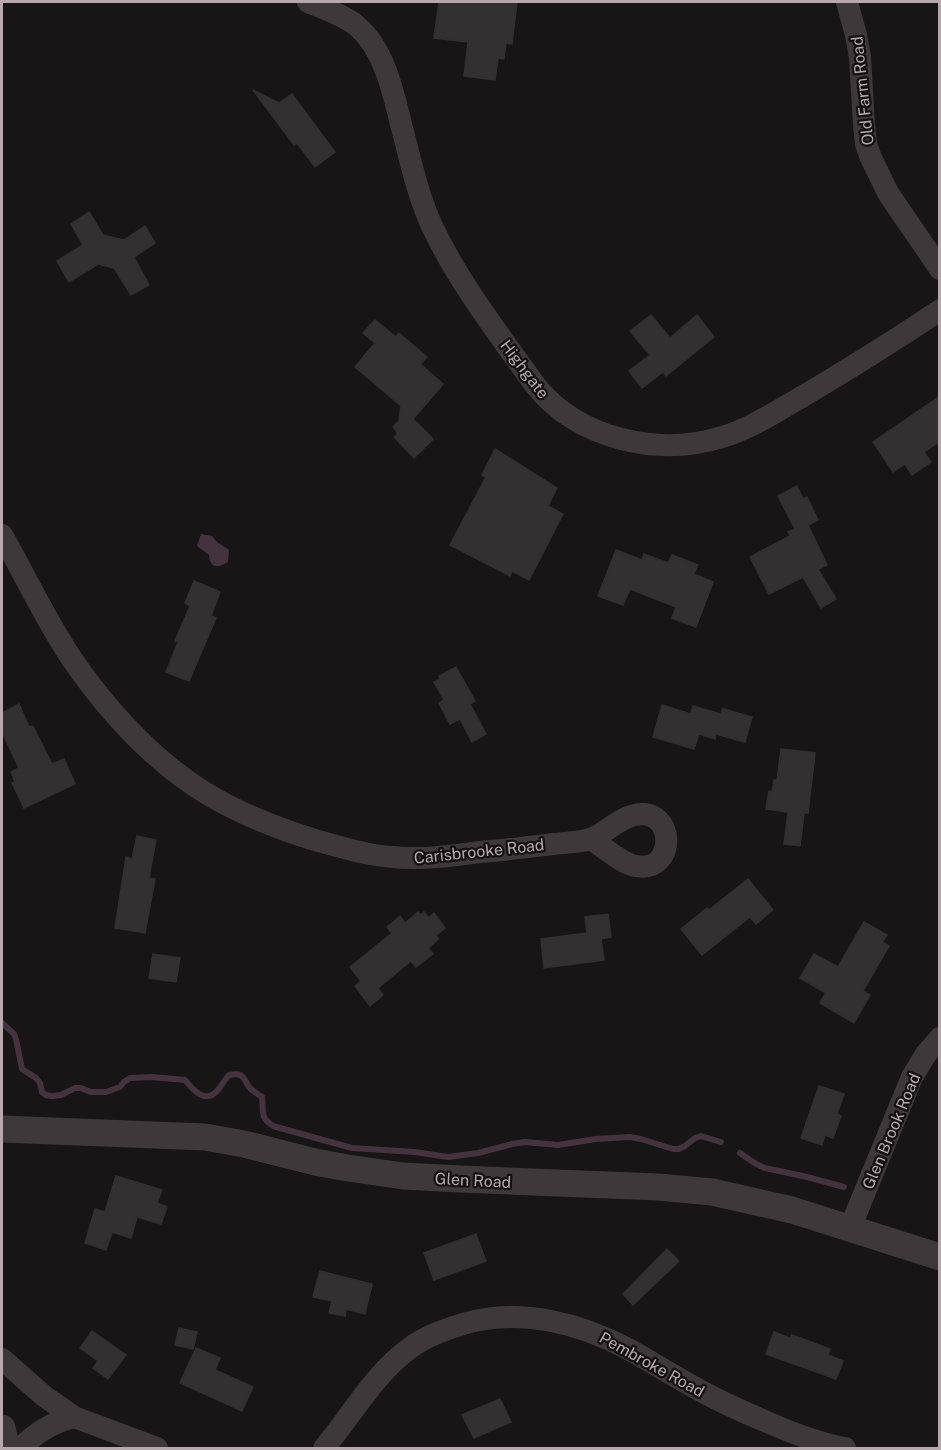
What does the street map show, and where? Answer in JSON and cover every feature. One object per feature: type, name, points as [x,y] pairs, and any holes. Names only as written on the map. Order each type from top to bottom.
[{"type":"street","name":"Highgate","points":[[308,2],[349,21],[372,44],[384,68],[394,97],[422,203],[442,246],[477,303],[535,385],[557,408],[586,426],[615,437],[659,445],[722,438],[757,422],[843,373],[939,310]]},
{"type":"street","name":"Old Farm Road","points":[[848,2],[860,57],[865,134],[871,158],[888,193],[939,269]]},
{"type":"street","name":"Carisbrooke Road","points":[[2,535],[62,643],[84,677],[107,705],[138,739],[194,786],[255,819],[344,848],[390,857],[417,859],[592,840]]},
{"type":"street","name":"Glen Brook Road","points":[[850,1228],[908,1084],[926,1054],[939,1038]]},
{"type":"street","name":"Glen Road","points":[[2,1129],[205,1137],[244,1144],[323,1164],[403,1176],[657,1187],[728,1194],[792,1210],[939,1257]]},
{"type":"street","name":"Pembroke Road","points":[[324,1449],[390,1365],[408,1349],[437,1332],[474,1321],[510,1316],[566,1324],[592,1332],[629,1349],[735,1409],[802,1437],[844,1449]]},
{"type":"street","points":[[2,1359],[53,1404],[74,1417],[157,1449]]},
{"type":"street","points":[[21,1449],[45,1428],[74,1417]]},
{"type":"street","points":[[2,1428],[7,1449]]},
{"type":"shaded area","points":[[201,534],[212,536],[229,550],[228,562],[218,566],[211,563],[209,555],[197,546]]},
{"type":"building","points":[[439,2],[517,2],[512,44],[506,43],[504,59],[498,58],[495,80],[464,76],[468,42],[434,38]]},
{"type":"building","points":[[253,90],[279,103],[292,94],[335,152],[315,167],[297,143],[294,145]]},
{"type":"building","points":[[89,212],[103,235],[124,240],[145,226],[155,243],[134,257],[149,285],[131,295],[114,268],[98,264],[69,282],[57,261],[83,245],[71,224]]},
{"type":"building","points":[[651,315],[670,338],[697,315],[714,337],[666,376],[663,372],[642,388],[629,371],[650,355],[630,331]]},
{"type":"building","points":[[375,320],[396,337],[399,333],[427,357],[420,364],[443,384],[413,419],[433,439],[414,458],[394,437],[397,432],[393,427],[399,421],[401,406],[355,367],[375,343],[363,333]]},
{"type":"building","points":[[939,397],[939,442],[924,452],[931,462],[912,475],[905,464],[893,472],[873,442]]},
{"type":"building","points":[[495,449],[557,488],[548,506],[563,514],[529,580],[512,571],[510,576],[450,545],[486,477],[482,475]]},
{"type":"building","points":[[797,486],[803,499],[807,497],[818,520],[808,525],[827,565],[818,569],[836,599],[821,608],[803,577],[769,594],[750,557],[790,536],[788,532],[795,529],[778,496]]},
{"type":"building","points":[[616,550],[642,560],[644,554],[668,563],[672,555],[698,565],[694,574],[713,582],[696,627],[672,618],[676,607],[630,589],[623,605],[598,596]]},
{"type":"building","points":[[194,581],[220,592],[211,616],[216,618],[189,681],[166,672],[178,642],[175,641],[190,606],[185,603]]},
{"type":"building","points":[[456,667],[475,701],[470,704],[486,734],[472,742],[460,719],[450,724],[439,703],[444,700],[434,682],[440,679],[439,676]]},
{"type":"building","points":[[19,704],[29,727],[33,726],[52,764],[64,759],[75,784],[24,808],[12,783],[15,782],[11,772],[19,768],[2,732],[2,713]]},
{"type":"building","points":[[662,705],[691,714],[693,706],[721,714],[723,709],[752,717],[745,742],[716,734],[715,739],[699,734],[694,749],[653,737]]},
{"type":"building","points":[[781,749],[815,753],[808,813],[804,813],[800,846],[784,844],[788,812],[766,809],[769,791],[772,792],[774,780],[777,780]]},
{"type":"building","points":[[137,836],[156,840],[149,878],[155,879],[145,933],[115,928],[126,857],[132,859]]},
{"type":"building","points":[[748,879],[773,910],[756,924],[750,917],[702,955],[681,929]]},
{"type":"building","points":[[418,912],[420,915],[424,912],[429,918],[434,913],[445,928],[436,935],[438,939],[428,948],[433,954],[416,967],[411,961],[378,988],[383,995],[370,1006],[355,986],[361,981],[350,967],[392,933],[387,927],[400,916],[405,923]]},
{"type":"building","points":[[608,914],[611,937],[601,939],[604,960],[544,968],[541,939],[587,933],[585,917]]},
{"type":"building","points":[[864,922],[887,935],[882,942],[889,946],[863,991],[870,995],[854,1023],[820,1003],[826,993],[800,978],[814,954],[838,967]]},
{"type":"building","points":[[153,954],[180,958],[176,982],[149,978]]},
{"type":"building","points":[[819,1086],[844,1094],[837,1114],[841,1116],[833,1138],[825,1135],[822,1145],[801,1138]]},
{"type":"building","points":[[116,1176],[162,1190],[157,1203],[167,1207],[161,1224],[137,1217],[131,1238],[112,1232],[106,1250],[85,1243],[95,1209],[105,1212]]},
{"type":"building","points":[[476,1234],[486,1261],[434,1280],[424,1253]]},
{"type":"building","points":[[667,1249],[679,1261],[633,1305],[623,1294]]},
{"type":"building","points":[[320,1271],[372,1284],[365,1314],[346,1309],[345,1316],[329,1313],[332,1301],[313,1297]]},
{"type":"building","points":[[179,1328],[197,1332],[193,1349],[175,1345]]},
{"type":"building","points":[[92,1331],[126,1355],[108,1379],[93,1368],[98,1361],[80,1348]]},
{"type":"building","points":[[774,1332],[790,1338],[792,1335],[830,1349],[828,1355],[843,1361],[836,1379],[766,1354]]},
{"type":"building","points":[[196,1348],[220,1358],[215,1370],[253,1387],[242,1411],[180,1383]]},
{"type":"building","points":[[500,1399],[511,1422],[474,1438],[462,1415]]},
{"type":"waterway","points":[[2,1023],[14,1034],[22,1069],[36,1078],[42,1092],[46,1095],[61,1095],[75,1088],[91,1092],[106,1092],[120,1087],[130,1078],[152,1077],[185,1080],[200,1094],[208,1096],[213,1095],[229,1075],[237,1074],[242,1076],[250,1088],[262,1097],[264,1117],[273,1126],[352,1148],[415,1152],[448,1157],[478,1153],[525,1142],[558,1145],[630,1137],[673,1149],[679,1149],[701,1136],[721,1142]]},
{"type":"waterway","points":[[740,1153],[765,1168],[844,1187]]}]
